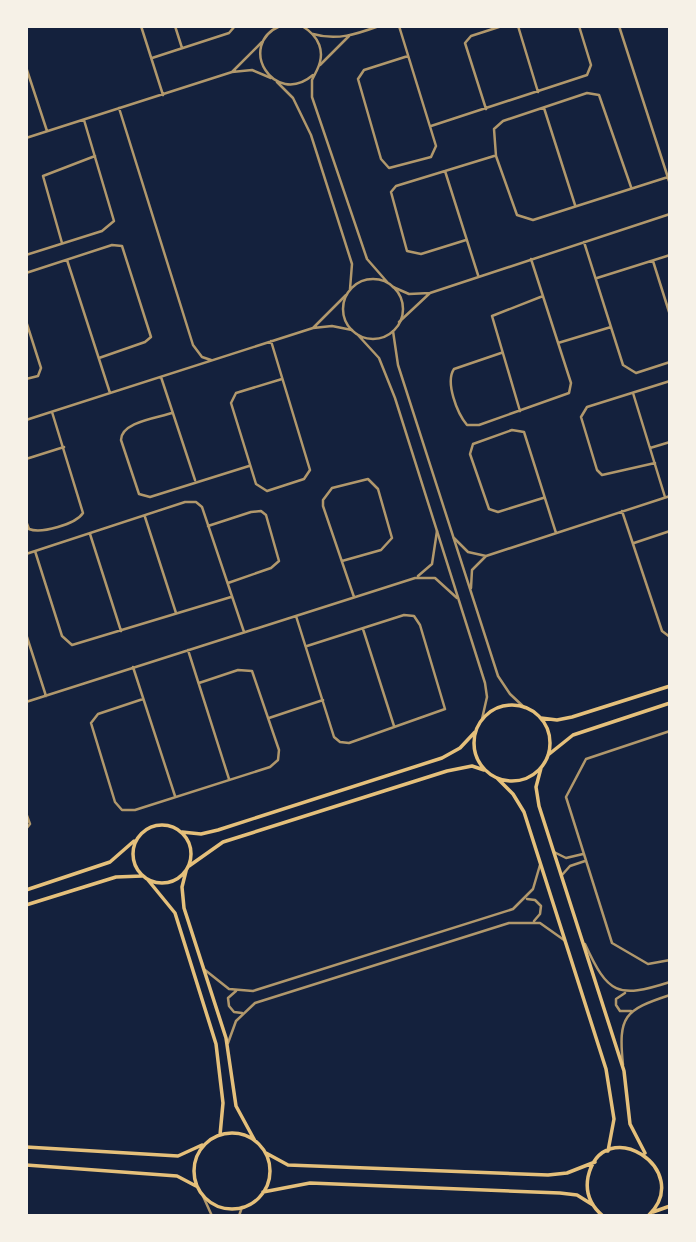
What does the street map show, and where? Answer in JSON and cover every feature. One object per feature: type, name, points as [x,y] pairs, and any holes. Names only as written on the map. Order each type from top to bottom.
[{"type":"main road","points":[[26,890],[110,862],[126,851],[139,834],[150,827],[164,824],[182,832],[201,834],[218,830],[442,758],[460,748],[475,732],[482,719],[502,706],[525,708],[540,718],[557,720],[670,686]]},
{"type":"main road","points":[[670,703],[573,734],[547,757],[541,768],[537,796],[624,1071],[630,1124],[645,1153],[662,1173],[670,1178]]},
{"type":"main road","points":[[540,718],[548,733],[547,757]]},
{"type":"main road","points":[[475,732],[474,748],[484,769]]},
{"type":"main road","points":[[148,880],[173,881],[223,842],[447,771],[472,766],[484,769],[497,778],[520,803],[541,862],[611,1096],[614,1119],[608,1152]]},
{"type":"main road","points":[[497,778],[520,780],[541,768]]},
{"type":"main road","points":[[182,832],[191,852],[183,900],[228,1047],[236,1106],[255,1141],[265,1153],[282,1164],[299,1166],[548,1175],[567,1173],[596,1162],[608,1152],[627,1147],[645,1153]]},
{"type":"main road","points":[[139,834],[133,846],[132,859],[142,876],[175,913],[216,1044],[223,1102],[220,1135]]},
{"type":"main road","points":[[26,905],[116,877],[142,876]]},
{"type":"main road","points":[[26,1147],[178,1156],[220,1135],[238,1133],[255,1141]]},
{"type":"main road","points":[[197,1186],[195,1161],[209,1140]]},
{"type":"main road","points":[[263,1192],[270,1173],[265,1153]]},
{"type":"main road","points":[[593,1205],[588,1180],[596,1162]]},
{"type":"main road","points":[[26,1165],[177,1176],[197,1186],[204,1196],[221,1207],[243,1207],[263,1192],[300,1183],[560,1193],[576,1195],[593,1205],[603,1216]]},
{"type":"main road","points":[[650,1214],[662,1198],[662,1173]]},
{"type":"main road","points":[[650,1214],[670,1206]]},
{"type":"street","points":[[141,26],[163,95]]},
{"type":"street","points":[[175,26],[182,48]]},
{"type":"street","points":[[152,58],[229,33],[235,26]]},
{"type":"street","points":[[268,34],[270,26]]},
{"type":"street","points":[[232,72],[268,34],[280,26]]},
{"type":"street","points":[[304,26],[321,48],[320,65]]},
{"type":"street","points":[[312,33],[330,38],[349,36],[379,26]]},
{"type":"street","points":[[399,26],[436,146],[431,157],[394,169],[382,163],[357,85],[358,76],[364,70],[408,56]]},
{"type":"street","points":[[486,108],[465,43],[471,36],[502,26]]},
{"type":"street","points":[[518,26],[538,92]]},
{"type":"street","points":[[431,126],[584,78],[590,72],[579,26]]},
{"type":"street","points":[[619,26],[670,184]]},
{"type":"street","points":[[349,36],[320,65],[312,80],[312,97],[355,231],[367,259],[393,287],[409,294],[430,293],[670,214]]},
{"type":"street","points":[[264,39],[261,60],[271,78]]},
{"type":"street","points":[[26,67],[47,131]]},
{"type":"street","points":[[26,138],[232,72],[252,70],[271,78],[293,97],[311,135],[352,264],[350,289]]},
{"type":"street","points":[[277,82],[299,83],[317,70]]},
{"type":"street","points":[[631,187],[599,95],[587,93],[498,124],[493,134],[496,156],[516,212],[523,219],[533,220],[667,177]]},
{"type":"street","points":[[119,108],[193,345],[202,357],[214,360]]},
{"type":"street","points":[[544,108],[575,205]]},
{"type":"street","points":[[26,255],[106,229],[114,221],[84,120]]},
{"type":"street","points":[[62,243],[43,176],[95,156]]},
{"type":"street","points":[[466,240],[416,255],[405,248],[391,192],[396,186],[496,156]]},
{"type":"street","points":[[444,171],[479,276]]},
{"type":"street","points":[[584,242],[624,365],[629,371],[636,373],[670,362]]},
{"type":"street","points":[[26,273],[112,245],[120,245],[125,250],[151,337],[145,342],[99,358]]},
{"type":"street","points":[[597,278],[670,256]]},
{"type":"street","points":[[501,354],[454,369],[451,373],[450,383],[461,417],[467,425],[472,426],[520,411],[569,393],[571,383],[531,259]]},
{"type":"street","points":[[67,260],[110,393]]},
{"type":"street","points":[[653,261],[670,315]]},
{"type":"street","points":[[313,328],[350,289],[368,279],[388,283]]},
{"type":"street","points":[[393,287],[402,303],[399,322]]},
{"type":"street","points":[[357,334],[376,338],[393,331],[430,293]]},
{"type":"street","points":[[346,295],[343,314],[352,330],[374,351],[385,372],[437,531],[485,682],[487,697],[482,719]]},
{"type":"street","points":[[520,411],[492,321],[495,313],[544,295]]},
{"type":"street","points":[[26,321],[41,368],[38,376],[26,379]]},
{"type":"street","points":[[26,420],[313,328],[332,326],[352,330]]},
{"type":"street","points":[[558,344],[611,327]]},
{"type":"street","points":[[393,331],[398,365],[498,676],[510,694],[525,708]]},
{"type":"street","points":[[271,341],[310,465],[309,473],[304,479],[267,491],[258,486],[249,466],[231,408],[233,396],[282,379]]},
{"type":"street","points":[[160,377],[195,482]]},
{"type":"street","points":[[655,463],[602,475],[597,470],[581,424],[583,412],[587,407],[670,382]]},
{"type":"street","points":[[471,595],[472,570],[486,556],[668,497],[633,393]]},
{"type":"street","points":[[26,521],[29,528],[39,531],[82,515],[83,509],[52,412]]},
{"type":"street","points":[[172,413],[127,428],[121,433],[137,491],[150,497],[249,466]]},
{"type":"street","points":[[544,498],[498,512],[489,509],[470,454],[473,444],[512,430],[524,432],[556,533]]},
{"type":"street","points":[[650,448],[670,442]]},
{"type":"street","points":[[26,459],[64,447]]},
{"type":"street","points":[[342,561],[381,550],[390,544],[391,533],[378,489],[368,479],[332,488],[324,494],[323,506],[354,597]]},
{"type":"street","points":[[26,554],[185,502],[196,502],[202,507],[244,632]]},
{"type":"street","points":[[208,526],[251,512],[261,511],[266,515],[279,561],[271,568],[227,583]]},
{"type":"street","points":[[622,511],[662,631],[670,637]]},
{"type":"street","points":[[145,517],[176,613]]},
{"type":"street","points":[[26,702],[415,578],[431,567],[437,531]]},
{"type":"street","points":[[634,543],[670,531]]},
{"type":"street","points":[[451,533],[468,552],[486,556]]},
{"type":"street","points":[[90,534],[121,631]]},
{"type":"street","points":[[35,551],[64,641],[78,644],[231,597]]},
{"type":"street","points":[[415,578],[435,578],[459,600]]},
{"type":"street","points":[[296,616],[334,737],[340,743],[349,743],[443,711],[444,698],[417,618],[404,615],[307,646]]},
{"type":"street","points":[[363,629],[394,727]]},
{"type":"street","points":[[26,634],[46,695]]},
{"type":"street","points":[[188,650],[229,779]]},
{"type":"street","points":[[133,667],[175,796]]},
{"type":"street","points":[[143,699],[98,714],[91,723],[117,807],[127,811],[270,767],[278,760],[279,750],[269,718],[254,675],[248,669],[199,682]]},
{"type":"street","points":[[269,718],[324,700]]},
{"type":"street","points":[[670,731],[584,761],[566,797],[613,945],[648,964],[670,960]]},
{"type":"street","points":[[26,813],[30,824],[26,829]]},
{"type":"street","points":[[554,852],[566,858],[583,854]]},
{"type":"street","points":[[562,875],[570,866],[585,861]]},
{"type":"street","points":[[205,970],[222,985],[236,991],[253,991],[513,909],[525,901],[535,885],[541,862]]},
{"type":"street","points":[[525,901],[535,900],[541,906],[540,914],[534,921]]},
{"type":"street","points":[[228,1047],[233,1026],[242,1013],[255,1003],[515,921],[534,921],[551,928],[566,941]]},
{"type":"street","points":[[583,940],[607,984],[628,992]]},
{"type":"street","points":[[670,982],[618,996],[615,1005],[620,1011],[631,1011],[670,995]]},
{"type":"street","points":[[236,991],[230,996],[228,1003],[234,1012],[242,1013]]},
{"type":"street","points":[[624,1071],[620,1033],[631,1011]]},
{"type":"street","points":[[204,1196],[212,1216]]},
{"type":"street","points":[[239,1216],[243,1207]]}]
